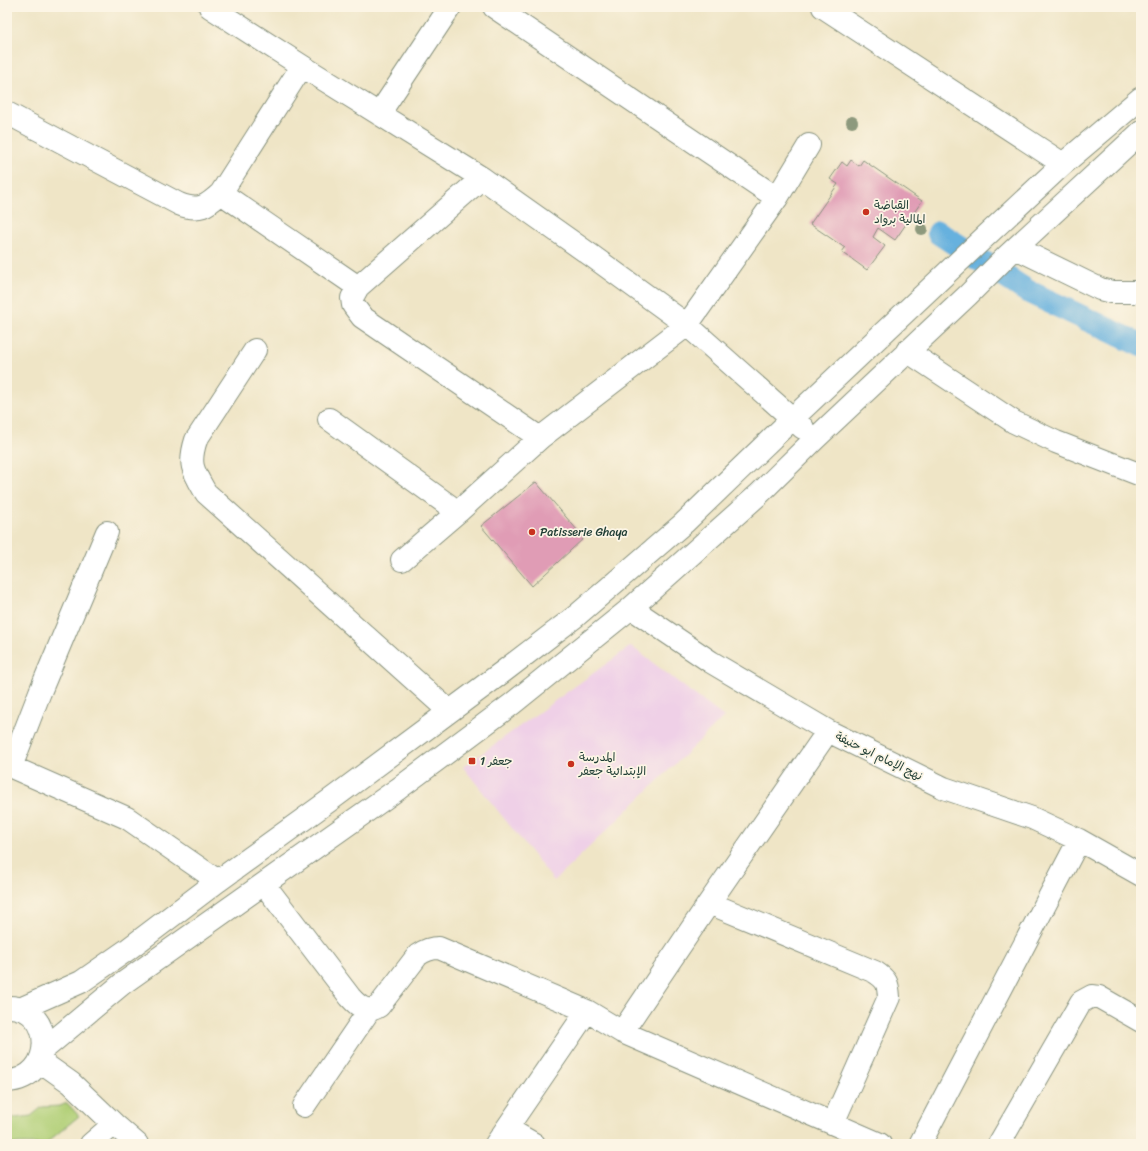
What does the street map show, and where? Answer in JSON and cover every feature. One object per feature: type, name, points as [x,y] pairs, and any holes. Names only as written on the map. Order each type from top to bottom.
[{"type":"street","points":[[210,7],[482,178],[687,325],[815,439]]},
{"type":"street","points":[[379,114],[450,7]]},
{"type":"street","points":[[494,7],[777,198]]},
{"type":"street","points":[[823,7],[1063,164]]},
{"type":"street","points":[[7,113],[186,207],[202,207],[213,201],[221,193],[302,66]]},
{"type":"street","points":[[12,1007],[81,982],[127,950],[218,881],[333,798],[576,616],[684,523],[792,419],[1063,164],[1141,98]]},
{"type":"street","points":[[9,1082],[25,1077],[34,1070],[42,1055],[122,984],[398,789],[506,708],[631,608],[758,495],[907,351],[968,295],[1012,251],[1141,132]]},
{"type":"street","points":[[402,560],[540,438],[687,325],[777,198],[809,145]]},
{"type":"street","points":[[482,178],[358,287],[352,298],[353,305],[362,317],[540,438]]},
{"type":"street","points":[[221,193],[358,287]]},
{"type":"street","points":[[1012,251],[1100,289],[1112,292],[1141,292]]},
{"type":"street","points":[[255,350],[196,440],[191,455],[194,473],[206,493],[449,711]]},
{"type":"street","points":[[907,351],[1014,422],[1056,442],[1141,475]]},
{"type":"street","points":[[329,418],[458,512]]},
{"type":"street","points":[[107,532],[9,766],[127,818],[218,881]]},
{"type":"street","name":"نهج الإمام ابو حنيفة","points":[[631,608],[711,662],[828,731],[944,788],[1032,818],[1080,840],[1141,875]]},
{"type":"street","points":[[622,1032],[828,731]]},
{"type":"street","points":[[920,1144],[1080,840]]},
{"type":"street","points":[[264,884],[350,997],[361,1008],[375,1008],[382,1003],[418,955],[431,948],[439,948],[587,1011],[622,1032],[880,1144]]},
{"type":"street","points":[[709,903],[875,972],[884,978],[888,985],[889,997],[833,1123]]},
{"type":"street","points":[[999,1144],[1081,1002],[1092,996],[1099,996],[1141,1021]]},
{"type":"street","points":[[12,1007],[29,1014],[36,1020],[44,1039],[42,1055]]},
{"type":"street","points":[[304,1106],[370,1009]]},
{"type":"street","points":[[534,1144],[502,1136],[587,1011]]},
{"type":"street","points":[[42,1055],[137,1144]]},
{"type":"street","points":[[91,1144],[114,1124]]},
{"type":"shaded area","name":"المدرسة الإبتدائية جعفر","points":[[631,646],[724,717],[554,881],[463,767]]},
{"type":"green space","points":[[67,1103],[79,1116],[45,1144],[7,1144],[7,1117],[15,1118],[31,1116],[42,1107],[60,1106]]},
{"type":"building","name":"القباضة المالية برواد","points":[[851,160],[859,166],[863,160],[922,201],[895,240],[878,228],[873,237],[885,246],[867,270],[842,252],[845,248],[810,224],[838,184],[830,179],[842,162],[847,166]]},
{"type":"building","name":"Patisserie Ghaya","points":[[536,482],[584,538],[532,586],[481,526]]},
{"type":"waterway","points":[[939,233],[1027,291],[1141,345]]},
{"type":"place","name":"القباضة المالية برواد","points":[[866,212]]},
{"type":"place","name":"Patisserie Ghaya","points":[[532,532]]},
{"type":"place","name":"جعفر 1","points":[[472,761]]},
{"type":"place","name":"المدرسة الإبتدائية جعفر","points":[[571,764]]}]
